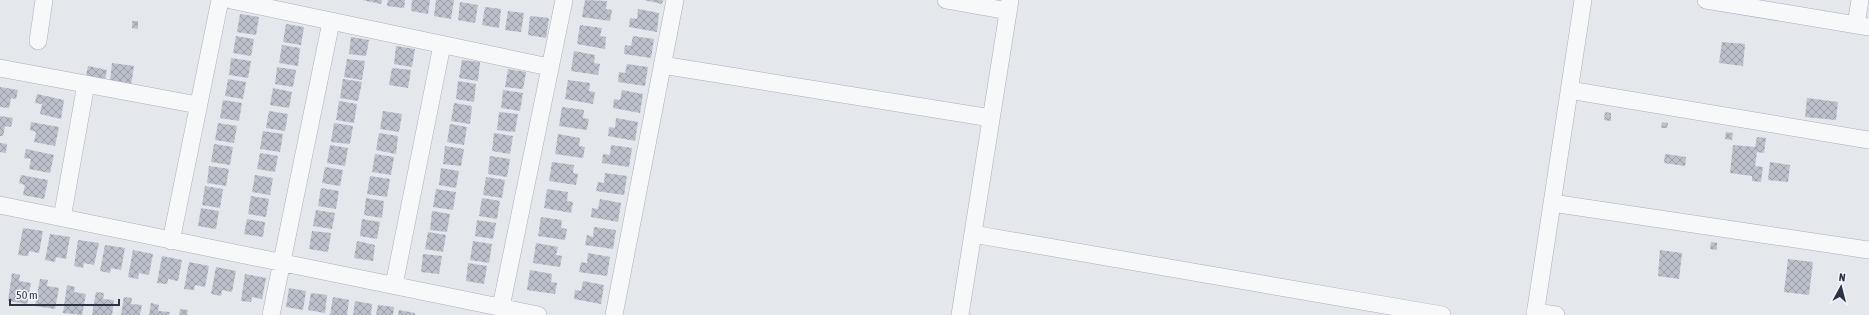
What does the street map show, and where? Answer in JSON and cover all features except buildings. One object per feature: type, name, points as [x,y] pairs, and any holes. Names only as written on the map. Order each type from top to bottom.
[{"type":"street","points":[[38,41],[44,0]]},
{"type":"street","points":[[172,241],[220,0]]},
{"type":"street","points":[[231,0],[549,67]]},
{"type":"street","points":[[501,307],[549,67],[564,0]]},
{"type":"street","points":[[614,315],[675,0]]},
{"type":"street","points":[[946,0],[1009,5],[960,315]]},
{"type":"street","points":[[1556,315],[1535,313],[1584,0]]},
{"type":"street","points":[[1706,0],[1863,26],[1860,0]]},
{"type":"street","points":[[271,315],[331,22]]},
{"type":"street","points":[[394,285],[442,45]]},
{"type":"street","points":[[662,65],[991,118]]},
{"type":"street","points":[[0,68],[198,106]]},
{"type":"street","points":[[62,218],[86,84]]},
{"type":"street","points":[[1569,90],[1869,140]]},
{"type":"street","points":[[1552,203],[1869,250]]},
{"type":"street","points":[[0,205],[538,315]]},
{"type":"street","points":[[973,234],[1442,315]]}]
